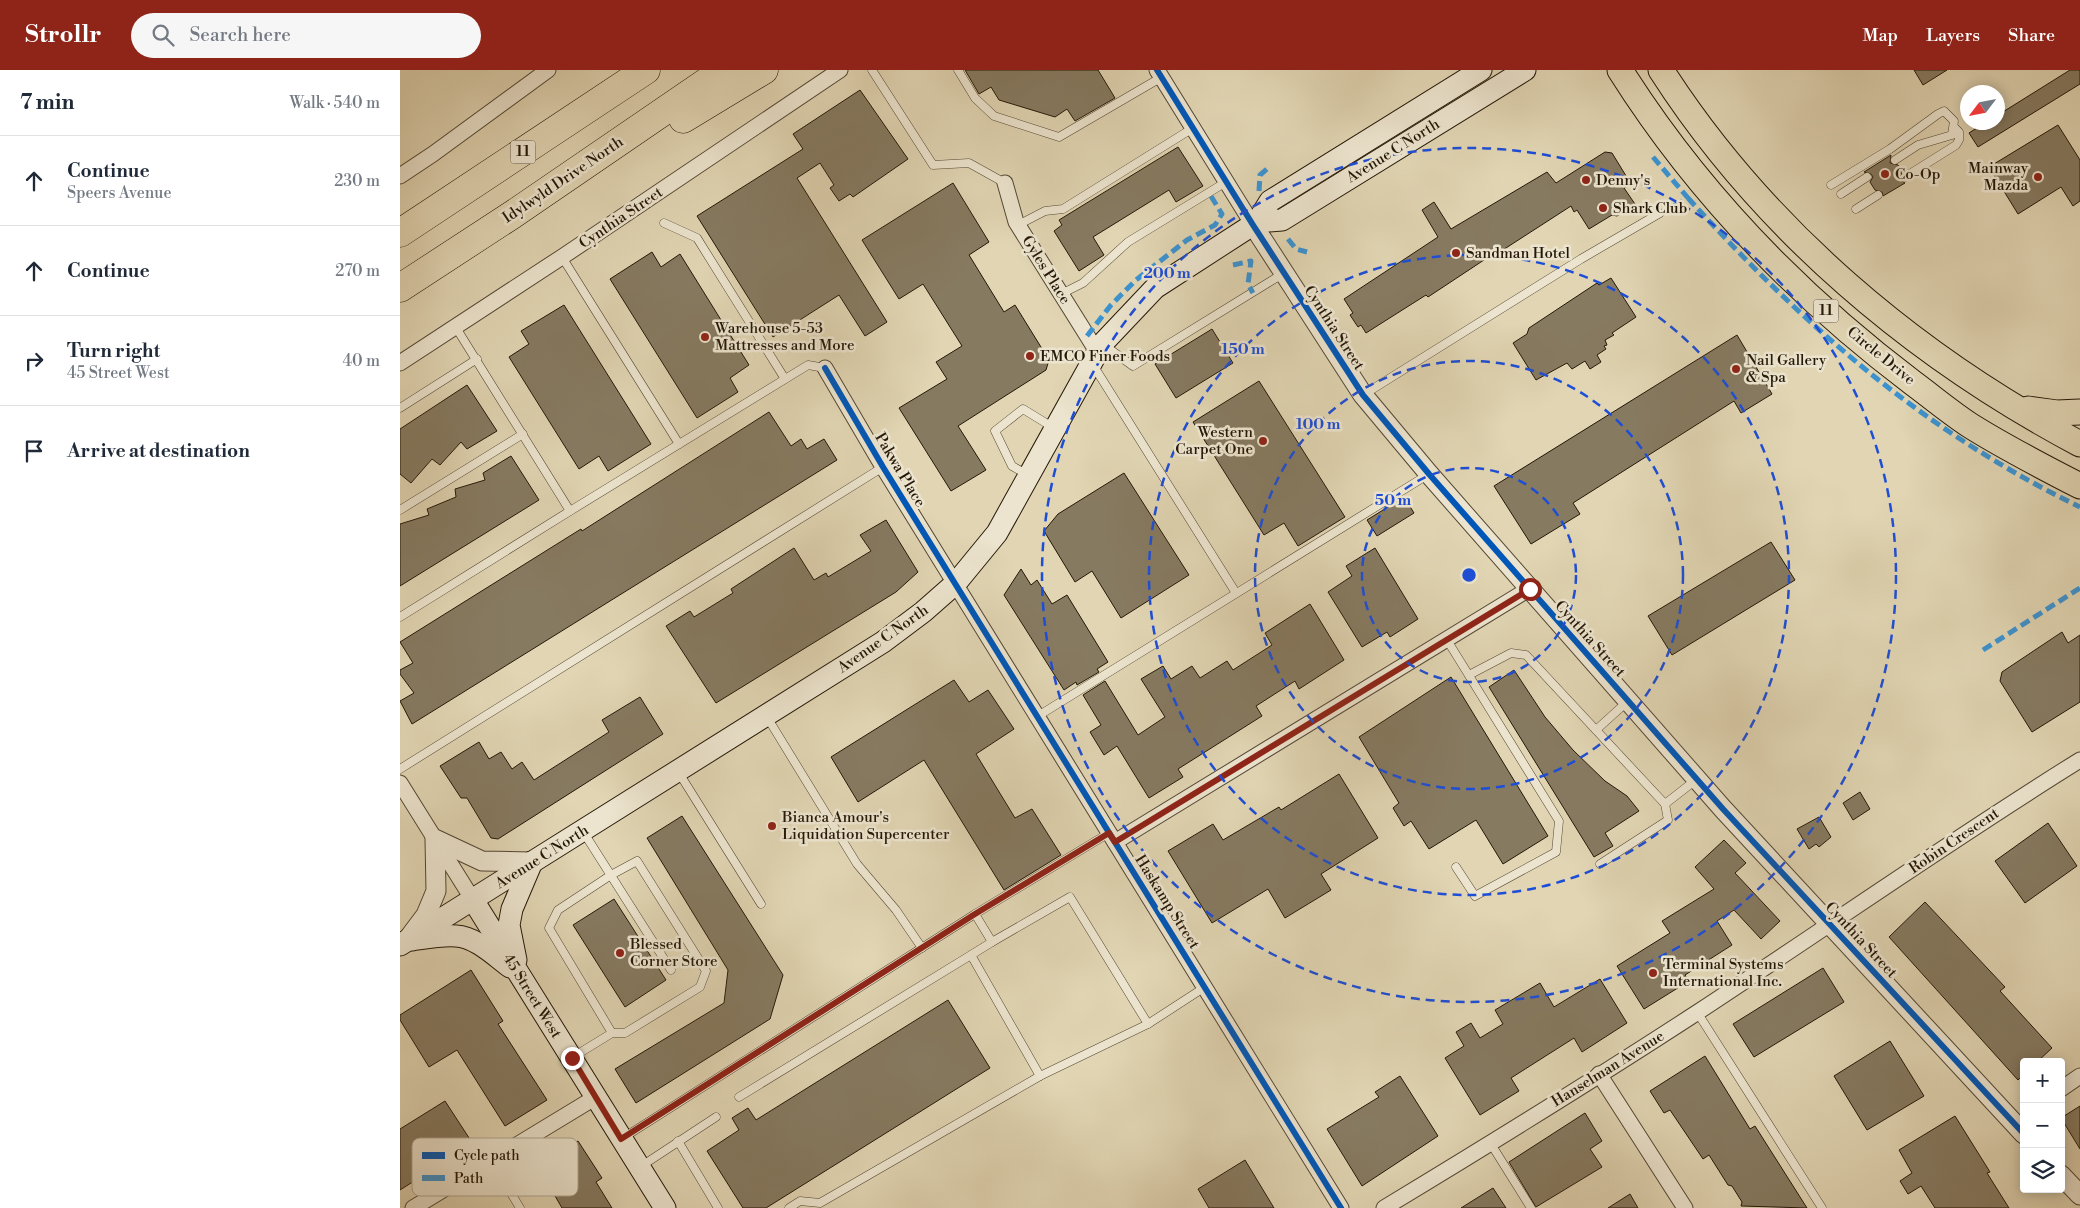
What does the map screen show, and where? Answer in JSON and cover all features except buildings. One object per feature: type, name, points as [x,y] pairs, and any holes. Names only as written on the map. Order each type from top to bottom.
[{"type":"highway","name":"11","points":[[400,233],[646,70]]},
{"type":"highway","name":"Idylwyld Drive North","points":[[400,288],[512,215],[724,70]]},
{"type":"highway","points":[[512,215],[584,181],[764,70]]},
{"type":"highway","name":"11","points":[[1661,70],[1684,104],[1737,172],[1802,240],[1845,281],[1917,342],[2013,406],[2080,444]]},
{"type":"highway","points":[[1678,70],[1684,104]]},
{"type":"highway","name":"Circle Drive","points":[[1619,74],[1698,180],[1760,249],[1816,303],[1886,362],[1969,425],[2080,486]]},
{"type":"highway","points":[[2013,406],[2057,414],[2080,412]]},
{"type":"main road","name":"Avenue C North","points":[[404,942],[883,642],[923,612],[956,583],[997,533],[1097,353],[1155,288],[1255,224],[1270,202],[1481,70]]},
{"type":"main road","name":"Avenue C North","points":[[1255,224],[1282,220],[1525,70]]},
{"type":"main road","points":[[518,973],[509,925],[512,909],[532,862]]},
{"type":"main road","name":"45 Street West","points":[[473,900],[665,1208]]},
{"type":"main road","points":[[404,942],[456,936],[465,938],[479,944],[518,973]]},
{"type":"street","points":[[400,176],[548,70]]},
{"type":"street","name":"Cynthia Street","points":[[400,363],[562,257],[840,70]]},
{"type":"street","name":"Cynthia Street","points":[[1159,73],[1226,182],[1255,224],[1284,273],[1363,395],[1428,474],[1697,779],[1829,924],[2020,1123]]},
{"type":"street","points":[[1360,145],[1373,164]]},
{"type":"street","name":"Gyles Place","points":[[1005,183],[1018,225],[1097,353]]},
{"type":"street","name":"Pakwa Place","points":[[825,368],[883,467],[956,583]]},
{"type":"street","name":"Haskamp Street","points":[[956,583],[1342,1208]]},
{"type":"street","points":[[1112,837],[1447,640],[1530,589]]},
{"type":"street","name":"Robin Crescent","points":[[1829,924],[2080,760]]},
{"type":"street","name":"45 Street West","points":[[400,783],[473,900]]},
{"type":"street","points":[[404,942],[426,915],[436,891],[435,838],[482,861],[532,862]]},
{"type":"street","name":"Hanselman Avenue","points":[[1384,1208],[1491,1144],[1697,1012],[1829,924]]},
{"type":"street","points":[[1599,1074],[1685,1208]]},
{"type":"street","points":[[2065,1086],[2080,1076]]},
{"type":"street","points":[[528,1138],[596,1097]]},
{"type":"street","points":[[2065,1179],[2080,1195]]},
{"type":"street","points":[[413,1208],[432,1196]]},
{"type":"lane","points":[[872,70],[933,165],[970,163],[1005,183]]},
{"type":"lane","points":[[958,70],[975,98],[994,116],[1059,137],[1159,73]]},
{"type":"lane","points":[[1831,185],[1890,149],[1938,114],[1944,111],[1954,121],[1955,128],[1952,135],[1918,145],[1895,160]]},
{"type":"lane","points":[[1018,225],[1045,211],[1063,209],[1193,128]]},
{"type":"lane","points":[[1905,177],[1956,145],[1959,140],[1959,132],[1955,128]]},
{"type":"lane","points":[[1841,194],[1867,177]]},
{"type":"lane","points":[[1061,294],[1083,283],[1128,242],[1226,182]]},
{"type":"lane","points":[[1856,209],[1878,194]]},
{"type":"lane","points":[[1363,395],[1581,259],[1660,213]]},
{"type":"lane","points":[[664,223],[696,238],[785,379]]},
{"type":"lane","points":[[562,257],[679,444]]},
{"type":"lane","points":[[1097,353],[1133,366],[1284,273]]},
{"type":"lane","points":[[455,326],[570,511]]},
{"type":"lane","points":[[1097,353],[1236,593]]},
{"type":"lane","points":[[400,408],[477,359]]},
{"type":"lane","points":[[400,617],[808,365],[825,368]]},
{"type":"lane","points":[[1029,476],[1012,466],[995,431],[1023,409],[1055,429]]},
{"type":"lane","points":[[400,510],[523,434]]},
{"type":"lane","points":[[400,768],[883,467]]},
{"type":"lane","points":[[1038,716],[1428,474]]},
{"type":"lane","points":[[1447,640],[1558,821],[1556,852],[1475,896],[1456,867]]},
{"type":"lane","points":[[1469,674],[1511,653],[1526,655],[1665,804],[1668,820],[1600,864]]},
{"type":"lane","points":[[1596,730],[1628,701]]},
{"type":"lane","points":[[766,716],[857,864],[896,910],[922,948]]},
{"type":"lane","points":[[678,771],[761,904]]},
{"type":"lane","points":[[1665,804],[1697,779]]},
{"type":"lane","points":[[583,831],[671,970]]},
{"type":"lane","points":[[621,1139],[975,914],[1112,837]]},
{"type":"lane","points":[[572,1058],[612,1033],[625,1033],[700,987],[706,971],[637,861],[611,875],[558,910],[549,928],[612,1033]]},
{"type":"lane","points":[[739,1097],[992,942],[1070,897],[1148,1024]]},
{"type":"lane","points":[[975,914],[992,942]]},
{"type":"lane","points":[[971,955],[1040,1076]]},
{"type":"lane","points":[[789,1208],[800,1201],[820,1203],[1040,1076],[1148,1024],[1205,987]]},
{"type":"lane","points":[[1697,1012],[1822,1208]]},
{"type":"lane","points":[[640,1167],[716,1117]]},
{"type":"lane","points":[[678,1141],[718,1208]]},
{"type":"lane","points":[[1491,1144],[1532,1208]]},
{"type":"lane","points":[[513,1196],[520,1208]]},
{"type":"marked path","points":[[1653,157],[1688,198],[1660,213]]},
{"type":"marked path","points":[[1259,191],[1260,175],[1268,168]]},
{"type":"marked path","points":[[1087,336],[1111,305],[1136,280],[1187,240],[1215,225],[1222,214],[1209,193]]},
{"type":"marked path","points":[[1688,198],[1776,290],[1869,372],[1918,410],[1969,445],[2023,477],[2080,507]]},
{"type":"marked path","points":[[1288,239],[1296,249],[1307,252]]},
{"type":"marked path","points":[[1233,265],[1251,261],[1248,284],[1253,293]]},
{"type":"marked path","points":[[1983,650],[2080,588]]},
{"type":"cycle path","points":[[1157,70],[1253,225],[1363,395],[1429,474],[1723,809],[2020,1130]]},
{"type":"cycle path","points":[[825,368],[883,467],[1341,1208]]},
{"type":"place","name":"Co-Op","points":[[1885,174]]},
{"type":"place","name":"Mainway Mazda","points":[[2038,177]]},
{"type":"place","name":"Denny's","points":[[1586,180]]},
{"type":"place","name":"Shark Club","points":[[1603,208]]},
{"type":"place","name":"Sandman Hotel","points":[[1456,253]]},
{"type":"place","name":"Warehouse 5-53 Mattresses and More","points":[[705,337]]},
{"type":"place","name":"EMCO Finer Foods","points":[[1030,356]]},
{"type":"place","name":"Nail Gallery & Spa","points":[[1736,369]]},
{"type":"place","name":"Western Carpet One","points":[[1263,441]]},
{"type":"place","name":"Bianca Amour's Liquidation Supercenter","points":[[772,826]]},
{"type":"place","name":"Blessed Corner Store","points":[[620,953]]},
{"type":"place","name":"Terminal Systems International Inc.","points":[[1653,973]]},
{"type":"route","points":[[572,1058],[621,1139],[975,914],[1109,833],[1115,842],[1332,712],[1530,589]]}]
